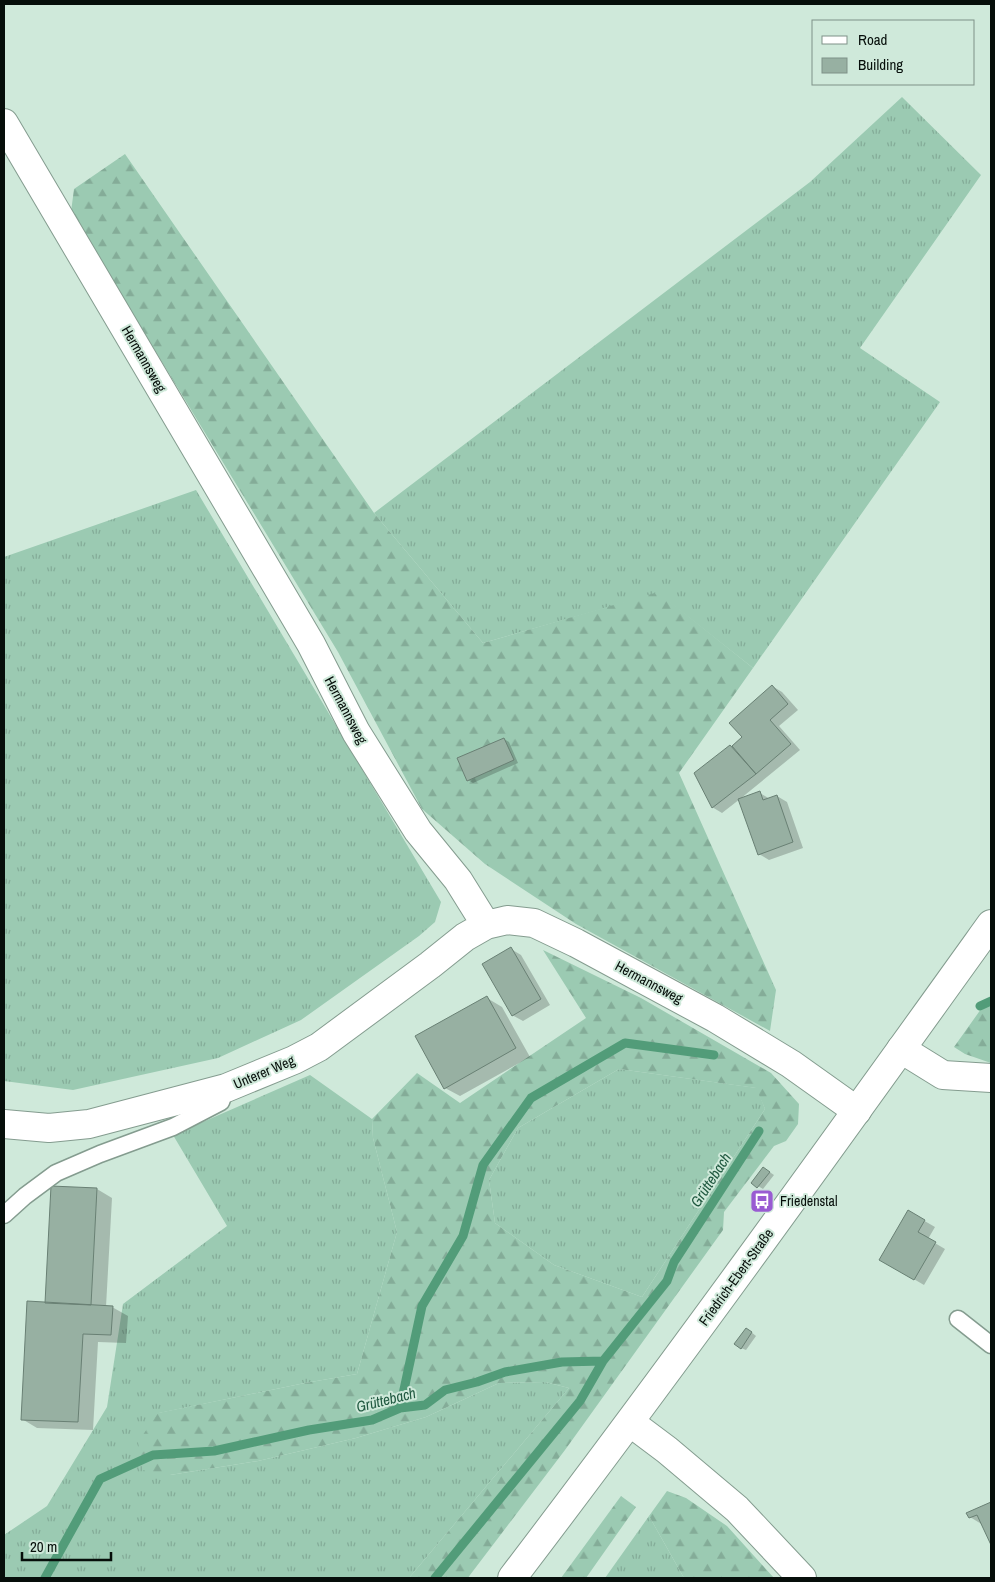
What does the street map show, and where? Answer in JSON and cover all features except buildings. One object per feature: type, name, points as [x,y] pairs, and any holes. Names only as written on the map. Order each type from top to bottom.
[{"type":"street","name":"Hermannsweg","points":[[4,123],[311,644],[356,732],[418,830],[458,880],[486,925],[507,920],[534,923],[576,943],[715,1018],[791,1064],[857,1110]]},
{"type":"street","name":"Friedrich-Ebert-Straße","points":[[512,1578],[631,1423],[991,924]]},
{"type":"street","name":"Unterer Weg","points":[[4,1124],[50,1128],[89,1124],[226,1088],[294,1060],[319,1047],[465,937],[486,925]]},
{"type":"street","points":[[901,1049],[943,1075],[991,1078]]},
{"type":"street","points":[[631,1423],[667,1450],[737,1509],[802,1578]]},
{"type":"lane","points":[[4,1215],[56,1172],[173,1127],[220,1102],[226,1088]]},
{"type":"lane","points":[[958,1319],[991,1345]]},
{"type":"green space","points":[[902,97],[981,175],[860,348],[940,402],[753,668],[658,593],[483,643],[374,513],[810,182]]},
{"type":"green space","points":[[125,154],[374,513],[483,643],[658,592],[753,668],[679,773],[776,990],[770,1031],[576,924],[485,864],[422,809],[338,652],[71,212],[74,189]]},
{"type":"green space","points":[[196,490],[441,902],[435,922],[419,936],[301,1020],[218,1058],[73,1090],[4,1081],[4,557]]},
{"type":"green space","points":[[543,950],[641,998],[771,1073],[799,1104],[798,1124],[786,1141],[774,1146],[724,1212],[723,1230],[565,1450],[468,1578],[409,1578],[569,1388],[545,1382],[499,1383],[426,1417],[356,1438],[258,1461],[170,1475],[143,1470],[138,1442],[158,1413],[357,1374],[397,1232],[373,1138],[372,1119],[417,1073],[460,1103],[586,1018]],"holes":[[[619,1069],[756,1088],[765,1109],[642,1297],[554,1265],[495,1223],[489,1180],[518,1128]]]},
{"type":"green space","points":[[991,995],[991,1063],[965,1054],[954,1047]]},
{"type":"green space","points":[[619,1069],[757,1088],[765,1109],[642,1297],[554,1265],[495,1223],[489,1180],[518,1128]]},
{"type":"green space","points":[[310,1075],[372,1119],[373,1138],[397,1232],[357,1374],[159,1413],[170,1475],[258,1461],[356,1438],[426,1417],[499,1383],[545,1382],[569,1388],[409,1578],[4,1578],[4,1535],[47,1506],[107,1407],[123,1304],[227,1226],[173,1135]]},
{"type":"green space","points":[[667,1491],[686,1498],[727,1526],[774,1578],[684,1578],[649,1516]]},
{"type":"green space","points":[[621,1496],[636,1507],[586,1578],[561,1578]]},
{"type":"green space","points":[[649,1516],[684,1578],[605,1578]]},
{"type":"waterway","name":"Grüttebach","points":[[980,1006],[991,1001]]},
{"type":"waterway","points":[[400,1408],[422,1306],[463,1236],[483,1165],[531,1098],[625,1043],[714,1055]]},
{"type":"waterway","name":"Grüttebach","points":[[45,1578],[100,1479],[153,1455],[214,1451],[309,1430],[372,1420],[400,1408],[425,1405],[445,1390],[477,1382],[505,1372],[562,1362],[603,1361],[667,1281],[674,1262],[759,1131]]},
{"type":"waterway","points":[[435,1578],[580,1401],[603,1361]]},
{"type":"place","name":"Friedenstal","points":[[762,1201]]}]
